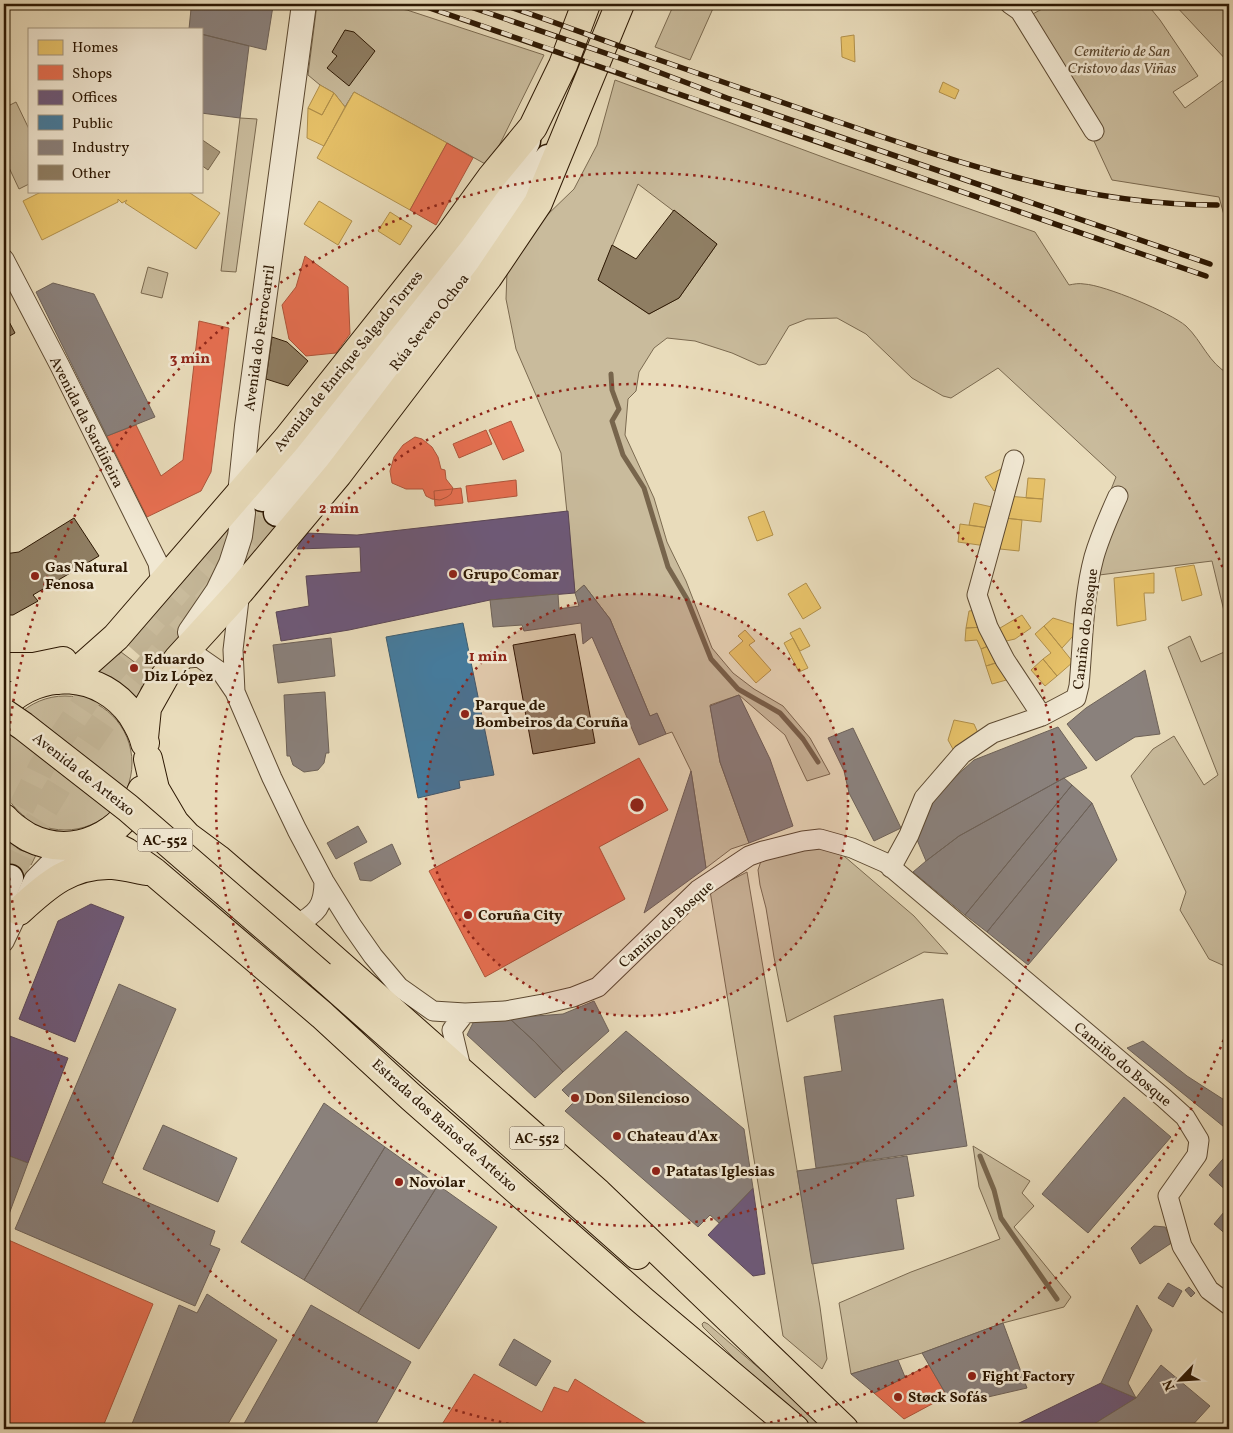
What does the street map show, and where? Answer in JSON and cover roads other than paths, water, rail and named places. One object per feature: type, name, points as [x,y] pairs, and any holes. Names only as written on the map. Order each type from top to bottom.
[{"type":"main road","name":"Avenida de Enrique Salgado Torres","points":[[4,705],[20,691],[80,669],[116,638],[158,588],[260,501],[311,410],[533,127],[563,65],[586,4]]},
{"type":"main road","points":[[146,748],[148,708],[165,676],[178,659],[240,592],[338,474],[496,266],[538,203],[620,4]]},
{"type":"main road","name":"Rúa Severo Ochoa","points":[[260,501],[380,386],[526,194],[570,124]]},
{"type":"main road","points":[[4,666],[34,667],[61,662],[88,650],[158,588]]},
{"type":"main road","points":[[178,659],[162,707],[160,743],[164,773],[184,814],[218,859]]},
{"type":"main road","name":"AC-552","points":[[4,818],[20,832],[35,840],[51,845],[84,844],[115,828],[130,813],[138,801],[144,785],[146,748],[136,721],[125,705],[113,695],[89,682],[78,680],[49,681]]},
{"type":"main road","points":[[4,681],[49,681]]},
{"type":"main road","name":"Avenida de Arteixo","points":[[4,713],[128,808],[317,979]]},
{"type":"main road","name":"Avenida de Arteixo","points":[[4,727],[121,816],[317,979]]},
{"type":"main road","name":"Estrada dos Baños de Arteixo","points":[[146,748],[155,789],[175,823],[187,836],[301,922],[462,1072],[598,1193],[843,1429]]},
{"type":"main road","name":"Estrada dos Baños de Arteixo","points":[[98,838],[126,852],[154,872],[322,1015],[411,1097],[643,1301],[790,1425]]},
{"type":"main road","points":[[11,893],[45,886],[86,866],[112,865],[154,872]]},
{"type":"main road","name":"Estrada dos Baños de Arteixo","points":[[317,979],[651,1283],[790,1425]]},
{"type":"main road","name":"Estrada dos Baños de Arteixo","points":[[317,979],[726,1332],[843,1429]]},
{"type":"street","name":"Avenida do Ferrocarril","points":[[178,659],[189,634],[218,591],[231,564],[240,536],[242,513],[260,501],[251,397],[304,4]]},
{"type":"street","points":[[1010,4],[1020,11],[1094,131]]},
{"type":"street","name":"Avenida da Sardiñeira","points":[[4,259],[60,366],[158,563],[160,578],[158,588]]},
{"type":"street","points":[[1014,460],[977,595],[988,627],[1005,660],[1042,716]]},
{"type":"street","name":"Camiño do Bosque","points":[[891,868],[909,835],[924,798],[962,754],[993,732],[1042,716],[1076,698],[1079,686],[1087,589],[1092,564],[1106,523],[1118,496]]},
{"type":"street","points":[[235,692],[233,650],[240,592]]},
{"type":"street","points":[[178,659],[199,657],[222,673],[235,692],[272,778],[324,881],[352,926]]},
{"type":"street","name":"Camiño do Bosque","points":[[352,926],[373,956],[399,987],[433,1011],[465,1013],[504,1011],[573,997],[598,987],[698,890],[748,856],[803,841],[820,840],[852,848],[891,868],[1185,1117],[1199,1140],[1197,1155],[1168,1196],[1182,1246],[1209,1290],[1229,1305]]},
{"type":"street","points":[[4,942],[11,893],[34,879],[68,845]]},
{"type":"street","points":[[301,922],[322,904],[324,881]]},
{"type":"street","points":[[301,922],[320,914],[329,913],[338,916],[352,926]]},
{"type":"street","points":[[462,1072],[452,1030],[465,1013]]},
{"type":"waterway","points":[[611,374],[612,390],[619,409],[612,421],[623,455],[644,488],[668,567],[687,599],[711,659],[738,689],[780,713],[803,739],[818,762]]},
{"type":"waterway","points":[[980,1156],[994,1190],[1001,1218],[1057,1299]]},
{"type":"tunnel","points":[[4,843],[42,766],[87,699],[251,512]]},
{"type":"tunnel","points":[[227,573],[277,513]]},
{"type":"tunnel","points":[[10,878],[34,827],[62,781],[110,712],[202,602]]},
{"type":"railway","points":[[418,4],[1206,276]]},
{"type":"railway","points":[[462,4],[637,64],[727,98],[1210,264]]},
{"type":"railway","points":[[501,4],[836,121],[976,166],[1071,190],[1119,198],[1167,203],[1217,205]]},
{"type":"place","name":"Grupo Comar","points":[[453,574]]},
{"type":"place","name":"Gas Natural Fenosa","points":[[35,576]]},
{"type":"place","name":"Eduardo Diz López","points":[[134,668]]},
{"type":"place","name":"Parque de Bombeiros da Coruña","points":[[465,714]]},
{"type":"place","name":"Coruña City","points":[[468,915]]},
{"type":"place","name":"Don Silencioso","points":[[575,1098]]},
{"type":"place","name":"Chateau d'Ax","points":[[617,1136]]},
{"type":"place","name":"Patatas Iglesias","points":[[656,1171]]},
{"type":"place","name":"Novolar","points":[[399,1182]]},
{"type":"place","name":"Fight Factory","points":[[972,1376]]},
{"type":"place","name":"Støck Sofás","points":[[898,1397]]},
{"type":"park label","name":"Cemiterio de San Cristovo das Viñas","points":[[1122,60]]}]
